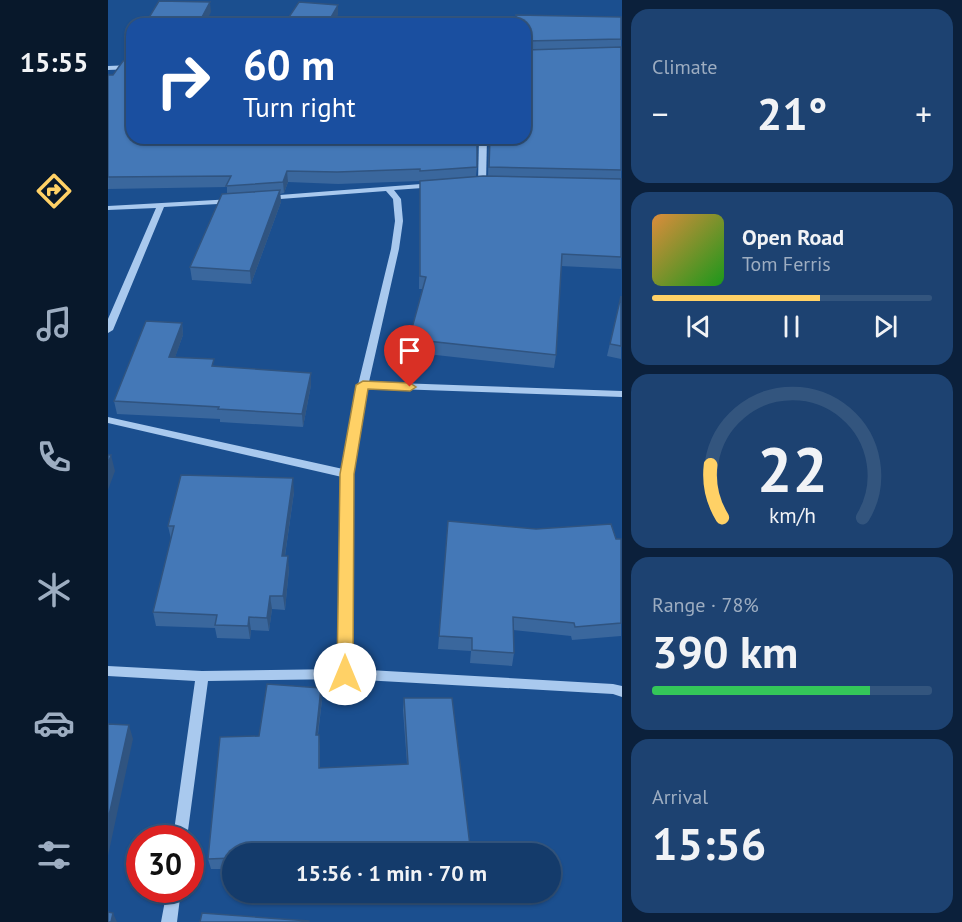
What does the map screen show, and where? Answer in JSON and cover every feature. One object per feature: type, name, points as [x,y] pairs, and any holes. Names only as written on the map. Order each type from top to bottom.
[{"type":"street","points":[[108,68],[126,67]]},
{"type":"street","points":[[482,183],[483,144]]},
{"type":"street","points":[[470,183],[493,183]]},
{"type":"street","points":[[263,198],[447,185]]},
{"type":"street","points":[[345,674],[347,474],[363,385],[398,230],[397,199],[388,188]]},
{"type":"street","points":[[108,208],[160,207],[240,200]]},
{"type":"street","points":[[108,330],[160,207]]},
{"type":"street","points":[[363,385],[621,394]]},
{"type":"street","points":[[108,420],[347,474]]},
{"type":"street","points":[[108,671],[202,676],[345,674],[613,689],[621,692]]},
{"type":"street","points":[[182,825],[202,676]]},
{"type":"street","points":[[169,922],[172,903]]},
{"type":"building","points":[[159,1],[210,2],[202,18],[149,18]]},
{"type":"building","points":[[299,2],[338,5],[331,18],[288,18]]},
{"type":"building","points":[[516,15],[621,17],[621,39],[531,41],[531,18],[517,18]]},
{"type":"building","points":[[621,47],[621,170],[489,167],[490,144],[531,144],[531,50]]},
{"type":"building","points":[[123,61],[126,61],[126,144],[477,144],[477,167],[420,171],[420,169],[287,171],[283,182],[226,186],[231,176],[108,177],[108,75],[113,75]]},
{"type":"building","points":[[483,176],[621,179],[621,257],[562,254],[556,355],[409,339],[426,277],[420,276],[420,181]]},
{"type":"building","points":[[280,190],[250,271],[190,267],[222,194]]},
{"type":"building","points":[[621,296],[621,346],[610,344]]},
{"type":"building","points":[[146,321],[182,323],[169,357],[214,359],[212,366],[311,373],[302,414],[114,401]]},
{"type":"building","points":[[181,475],[293,478],[282,556],[288,556],[283,596],[270,596],[267,618],[249,617],[248,626],[215,625],[217,615],[153,612],[174,526],[168,526]]},
{"type":"building","points":[[448,521],[536,529],[611,524],[616,539],[621,539],[621,623],[575,627],[574,623],[513,617],[514,653],[472,650],[472,638],[439,636]]},
{"type":"building","points":[[267,684],[321,688],[316,735],[319,735],[319,768],[408,764],[404,698],[452,698],[470,843],[222,843],[222,858],[208,859],[220,737],[259,736]]},
{"type":"building","points":[[108,724],[129,725],[108,820]]},
{"type":"building","points":[[108,912],[113,913],[111,922],[108,922]]},
{"type":"building","points":[[202,913],[309,921],[309,922],[200,922]]},
{"type":"route","points":[[345,674],[347,474],[363,385],[410,387]]}]
